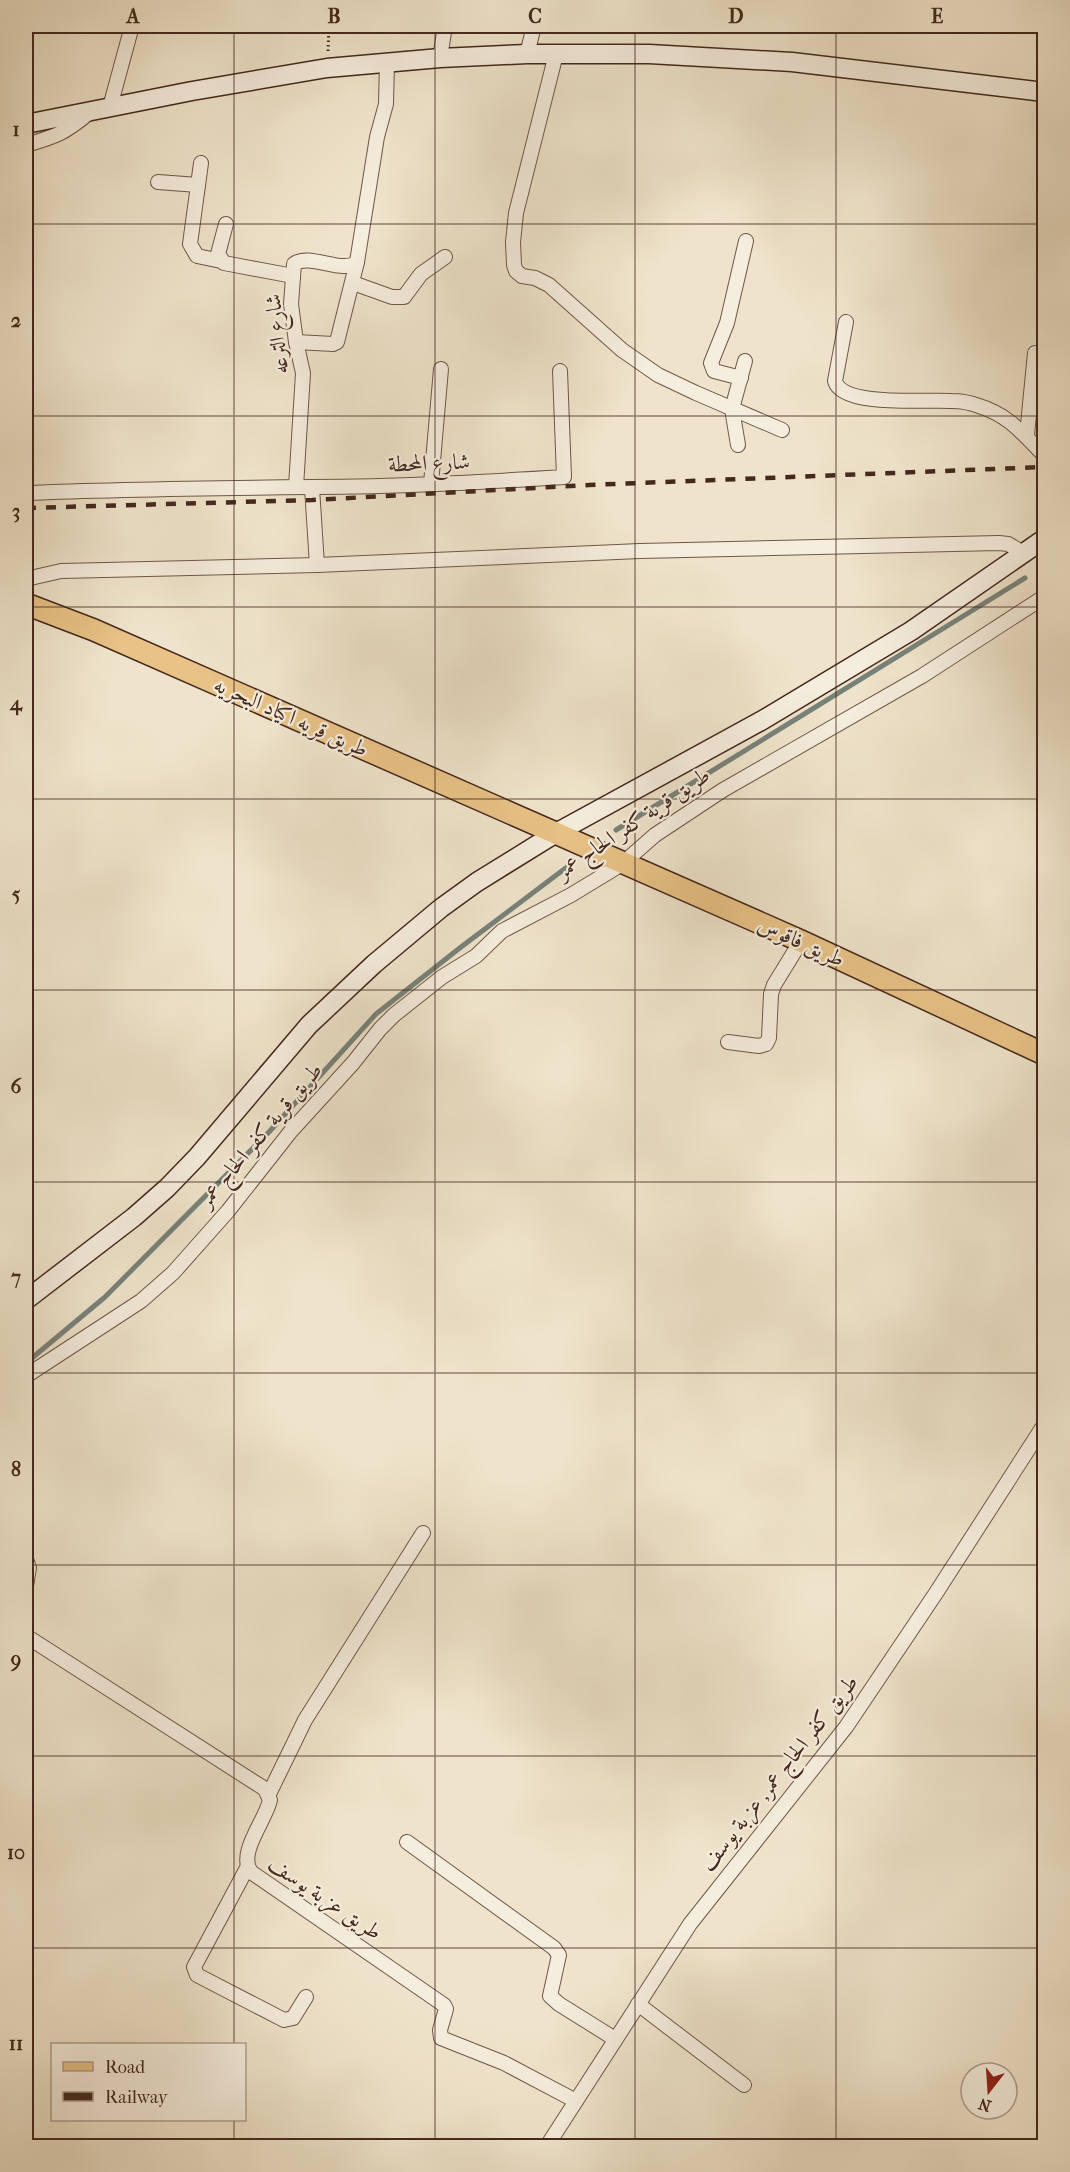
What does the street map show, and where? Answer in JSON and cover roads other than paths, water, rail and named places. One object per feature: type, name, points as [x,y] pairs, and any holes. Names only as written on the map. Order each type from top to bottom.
[{"type":"main road","name":"طريق قريه اكياد البحريه","points":[[26,604],[94,630],[556,833]]},
{"type":"main road","name":"طريق فاقوس","points":[[556,833],[801,941],[1044,1054]]},
{"type":"street","points":[[110,107],[132,26]]},
{"type":"street","points":[[440,58],[445,26]]},
{"type":"street","points":[[528,54],[534,26]]},
{"type":"street","points":[[26,124],[327,68],[440,58],[528,54],[649,54],[792,62],[1044,92]]},
{"type":"street","points":[[556,54],[516,213],[513,242],[516,271],[522,276],[535,278],[549,285],[622,350],[640,363],[678,385],[782,430]]},
{"type":"street","points":[[296,342],[333,344],[337,342],[353,283],[377,136],[386,104],[387,62]]},
{"type":"street","points":[[26,145],[67,131],[92,111]]},
{"type":"street","points":[[201,163],[190,244],[197,256],[221,261],[228,265],[293,276]]},
{"type":"street","points":[[158,182],[198,185]]},
{"type":"street","points":[[221,261],[219,250],[226,224]]},
{"type":"street","points":[[741,378],[714,371],[711,363],[727,322],[746,241]]},
{"type":"street","points":[[353,283],[392,297],[404,297],[421,274],[445,257]]},
{"type":"street","name":"شارع الترعه","points":[[296,487],[304,389],[291,304],[294,264],[298,261],[349,266],[357,262]]},
{"type":"street","points":[[846,322],[835,381],[841,390],[865,398],[886,401],[966,402],[994,412],[1012,423],[1027,435],[1044,455]]},
{"type":"street","points":[[1027,435],[1035,353]]},
{"type":"street","points":[[738,444],[732,409],[746,361]]},
{"type":"street","points":[[431,484],[441,369]]},
{"type":"street","name":"شارع المحطة","points":[[26,493],[127,488],[312,488],[564,477],[560,371]]},
{"type":"street","points":[[312,488],[317,565]]},
{"type":"street","name":"طريق قرية كفر الحاج عمر","points":[[26,1300],[134,1217],[167,1188],[197,1157],[309,1025],[374,964],[477,882],[556,833],[761,721],[911,631],[1044,539]]},
{"type":"street","points":[[26,579],[62,571],[317,565],[639,551],[999,543],[1008,544],[1025,554]]},
{"type":"street","name":"طريق قرية كفر الحاج عمر","points":[[26,1376],[141,1301],[173,1273],[228,1211],[291,1131],[394,1015],[442,977],[471,960],[502,931],[571,895],[622,864],[656,835],[723,790],[912,682],[1044,597]]},
{"type":"street","points":[[728,1042],[759,1046],[766,1044],[769,1038],[771,994],[774,985],[801,941]]},
{"type":"street","name":"طريق كفر الحاج عمر, عزبة يوسف","points":[[547,2146],[690,1924],[846,1727],[1044,1425]]},
{"type":"street","name":"طريق عزبة يوسف","points":[[423,1533],[305,1720],[269,1794],[269,1805],[249,1849],[246,1862],[251,1872],[444,2005],[446,2009],[440,2035],[445,2040],[504,2063],[576,2101]]},
{"type":"street","points":[[26,1559],[29,1568],[26,1586]]},
{"type":"street","points":[[26,1636],[269,1794]]},
{"type":"street","points":[[407,1842],[554,1948],[559,1955],[550,1996],[615,2038]]},
{"type":"street","points":[[248,1868],[194,1967],[197,1975],[284,2020],[292,2018],[306,1997]]},
{"type":"street","points":[[638,2004],[744,2085]]},
{"type":"waterway","points":[[616,830],[1025,578]]},
{"type":"waterway","points":[[26,1363],[105,1297],[269,1132],[376,1014],[571,864]]},
{"type":"railway","points":[[26,508],[312,500],[589,485],[1044,467]]}]
